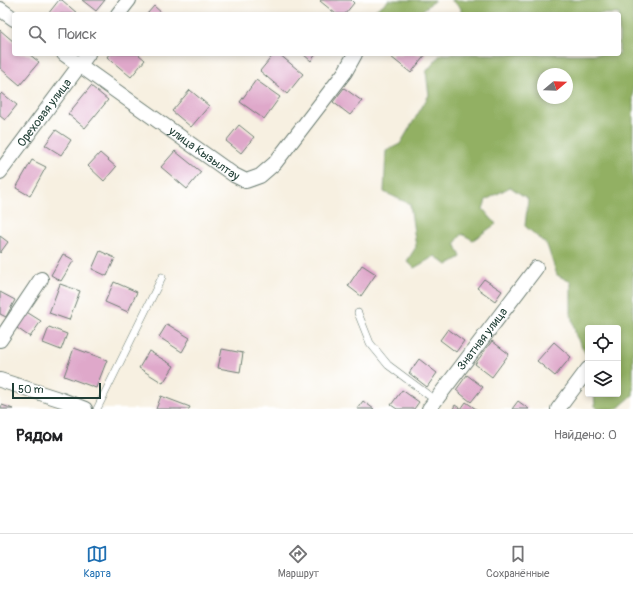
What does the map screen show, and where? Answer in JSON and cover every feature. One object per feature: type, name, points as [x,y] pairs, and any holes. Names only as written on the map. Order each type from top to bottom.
[{"type":"street","points":[[120,12],[129,0]]},
{"type":"street","points":[[0,9],[12,18]]},
{"type":"street","name":"улица Кызылтау","points":[[72,56],[84,59],[234,175],[246,181],[260,176],[275,163],[345,72],[353,56]]},
{"type":"street","name":"Ореховая улица","points":[[0,172],[84,59]]},
{"type":"street","name":"Знатная улица","points":[[432,405],[536,268]]},
{"type":"street","points":[[0,340],[41,279]]},
{"type":"street","points":[[558,409],[585,373]]},
{"type":"street","points":[[0,380],[59,404],[85,409]]},
{"type":"lane","points":[[98,409],[162,277]]},
{"type":"lane","points":[[358,313],[370,343],[388,365],[432,405]]},
{"type":"green space","points":[[388,0],[435,0],[420,12],[372,12]]},
{"type":"green space","points":[[451,0],[633,0],[633,395],[617,409],[598,409],[595,406],[594,397],[621,397],[621,325],[585,325],[585,352],[576,336],[571,315],[571,282],[557,275],[547,245],[525,226],[528,199],[510,187],[486,200],[483,209],[496,224],[473,240],[462,234],[455,243],[461,257],[447,265],[435,256],[414,268],[407,261],[416,247],[410,204],[384,192],[386,151],[400,144],[429,95],[426,72],[439,56],[621,56],[621,12],[461,12],[461,8]]},
{"type":"building","points":[[59,0],[62,0],[76,12],[50,12]]},
{"type":"building","points":[[82,0],[105,0],[96,11]]},
{"type":"building","points":[[351,0],[354,3],[347,12],[334,12],[320,1]]},
{"type":"building","points":[[154,6],[161,12],[149,12]]},
{"type":"building","points":[[0,30],[12,40],[12,56],[32,56],[39,62],[20,85],[0,68]]},
{"type":"building","points":[[140,56],[145,60],[131,77],[107,57]]},
{"type":"building","points":[[272,56],[281,56],[303,74],[287,94],[260,71]]},
{"type":"building","points":[[305,56],[315,56],[311,61]]},
{"type":"building","points":[[392,56],[424,56],[411,73]]},
{"type":"building","points":[[256,80],[280,97],[264,119],[240,102]]},
{"type":"building","points":[[91,86],[108,100],[85,128],[68,114]]},
{"type":"building","points":[[344,88],[362,101],[350,115],[333,102]]},
{"type":"building","points":[[190,90],[209,106],[191,127],[172,111]]},
{"type":"building","points":[[2,93],[17,105],[5,120],[0,116],[0,95]]},
{"type":"building","points":[[239,125],[254,137],[241,153],[226,141]]},
{"type":"building","points":[[56,130],[71,140],[61,155],[45,145]]},
{"type":"building","points":[[175,151],[201,172],[187,189],[161,167]]},
{"type":"building","points":[[100,153],[116,167],[104,181],[88,166]]},
{"type":"building","points":[[32,160],[46,167],[30,196],[16,188]]},
{"type":"building","points":[[0,236],[8,242],[0,253]]},
{"type":"building","points":[[100,251],[115,258],[107,276],[92,269]]},
{"type":"building","points":[[63,254],[74,260],[61,281],[51,275]]},
{"type":"building","points":[[362,265],[376,274],[361,296],[348,286]]},
{"type":"building","points":[[484,279],[502,291],[495,301],[477,288]]},
{"type":"building","points":[[114,282],[137,292],[128,312],[105,302]]},
{"type":"building","points":[[60,284],[80,291],[69,320],[49,313]]},
{"type":"building","points":[[0,292],[15,300],[6,317],[0,314]]},
{"type":"building","points":[[25,311],[41,321],[30,337],[14,326]]},
{"type":"building","points":[[167,324],[190,338],[182,352],[159,337]]},
{"type":"building","points":[[49,327],[67,334],[61,350],[43,343]]},
{"type":"building","points":[[448,329],[464,341],[456,352],[440,340]]},
{"type":"building","points":[[492,341],[509,354],[492,377],[475,364]]},
{"type":"building","points":[[554,342],[571,357],[555,376],[537,361]]},
{"type":"building","points":[[74,348],[107,360],[96,388],[64,376]]},
{"type":"building","points":[[222,349],[243,353],[240,372],[218,368]]},
{"type":"building","points":[[149,351],[174,366],[163,383],[139,368]]},
{"type":"building","points":[[419,359],[437,373],[427,387],[409,373]]},
{"type":"building","points":[[467,375],[483,387],[471,402],[456,390]]},
{"type":"building","points":[[402,390],[419,402],[414,409],[397,409],[391,405]]},
{"type":"building","points":[[161,396],[190,407],[189,409],[156,409]]},
{"type":"building","points":[[363,401],[374,409],[357,409]]},
{"type":"building","points":[[518,401],[529,409],[512,409]]},
{"type":"building","points":[[466,402],[476,409],[461,409]]},
{"type":"building","points":[[2,405],[13,409],[1,409]]},
{"type":"building","points":[[455,405],[461,409],[453,409]]}]
